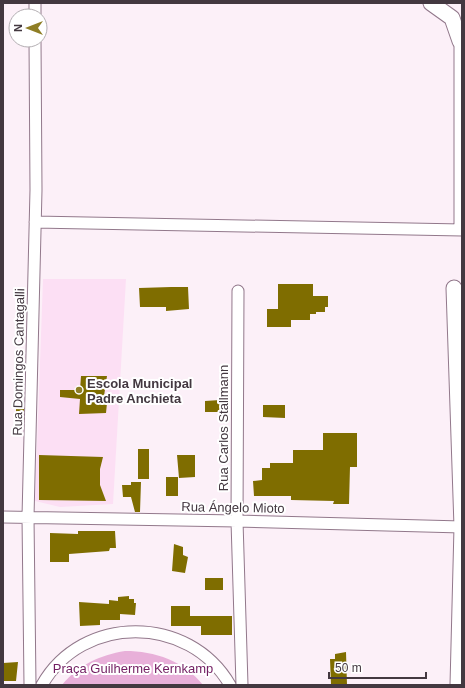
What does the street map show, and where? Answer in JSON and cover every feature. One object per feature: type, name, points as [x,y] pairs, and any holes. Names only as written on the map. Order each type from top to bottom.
[{"type":"street","points":[[432,3],[452,18]]},
{"type":"street","points":[[36,222],[461,230],[461,42],[452,18],[455,3]]},
{"type":"street","name":"Rua Domingos Cantagalli","points":[[30,685],[28,518],[36,222],[35,48]]},
{"type":"street","points":[[454,288],[462,527],[458,685]]},
{"type":"street","name":"Rua Carlos Stallmann","points":[[238,291],[237,521],[242,685]]},
{"type":"street","name":"Rua Ángelo Mioto","points":[[3,517],[462,527]]},
{"type":"street","points":[[42,685],[59,663],[74,650],[95,639],[110,634],[127,631],[145,631],[161,634],[191,646],[204,655],[215,666],[230,685]]},
{"type":"shaded area","name":"Escola Municipal Padre Anchieta","points":[[43,279],[126,279],[113,504],[60,507],[35,501]]},
{"type":"green space","name":"Praça Guilherme Kernkamp","points":[[125,651],[136,651],[158,655],[168,659],[187,670],[203,685],[62,685],[75,672],[90,662],[107,655]]},
{"type":"building","points":[[278,284],[313,284],[313,296],[328,296],[328,307],[325,307],[325,312],[310,314],[310,320],[291,320],[291,327],[267,327],[267,309],[278,309]]},
{"type":"building","points":[[188,287],[189,309],[166,311],[166,307],[140,307],[139,288]]},
{"type":"building","points":[[81,376],[107,376],[103,403],[107,403],[106,413],[79,414],[80,399],[60,397],[60,390],[80,390]]},
{"type":"building","points":[[220,400],[221,412],[205,412],[205,401]]},
{"type":"building","points":[[263,405],[285,405],[285,418],[263,417]]},
{"type":"building","points":[[16,409],[24,409],[23,426],[16,426]]},
{"type":"building","points":[[323,433],[357,433],[357,467],[350,467],[349,504],[333,504],[334,501],[291,500],[291,496],[254,496],[253,481],[262,480],[262,468],[270,468],[270,463],[293,463],[293,450],[323,450]]},
{"type":"building","points":[[138,449],[149,449],[149,479],[138,479]]},
{"type":"building","points":[[39,455],[103,457],[100,469],[100,485],[106,501],[39,500]]},
{"type":"building","points":[[177,455],[195,455],[195,477],[179,478]]},
{"type":"building","points":[[166,477],[178,477],[178,496],[166,496]]},
{"type":"building","points":[[131,482],[141,482],[140,512],[135,512],[131,497],[123,497],[122,485],[131,485]]},
{"type":"building","points":[[78,531],[115,531],[116,548],[110,548],[109,551],[69,554],[69,562],[50,562],[50,533],[78,534]]},
{"type":"building","points":[[174,544],[183,547],[183,555],[188,557],[185,573],[172,571]]},
{"type":"building","points":[[205,578],[223,578],[223,590],[205,590]]},
{"type":"building","points":[[129,596],[129,599],[134,599],[134,603],[136,603],[135,615],[120,614],[120,620],[100,620],[100,625],[80,626],[79,602],[109,604],[109,600],[118,601],[118,597]]},
{"type":"building","points":[[171,606],[190,606],[190,616],[232,616],[232,635],[201,635],[201,626],[171,626]]},
{"type":"building","points":[[346,652],[347,685],[331,685],[330,659],[335,659],[335,654]]},
{"type":"building","points":[[18,662],[16,681],[3,681],[3,663]]},
{"type":"place","name":"Escola Municipal Padre Anchieta","points":[[79,390]]}]
